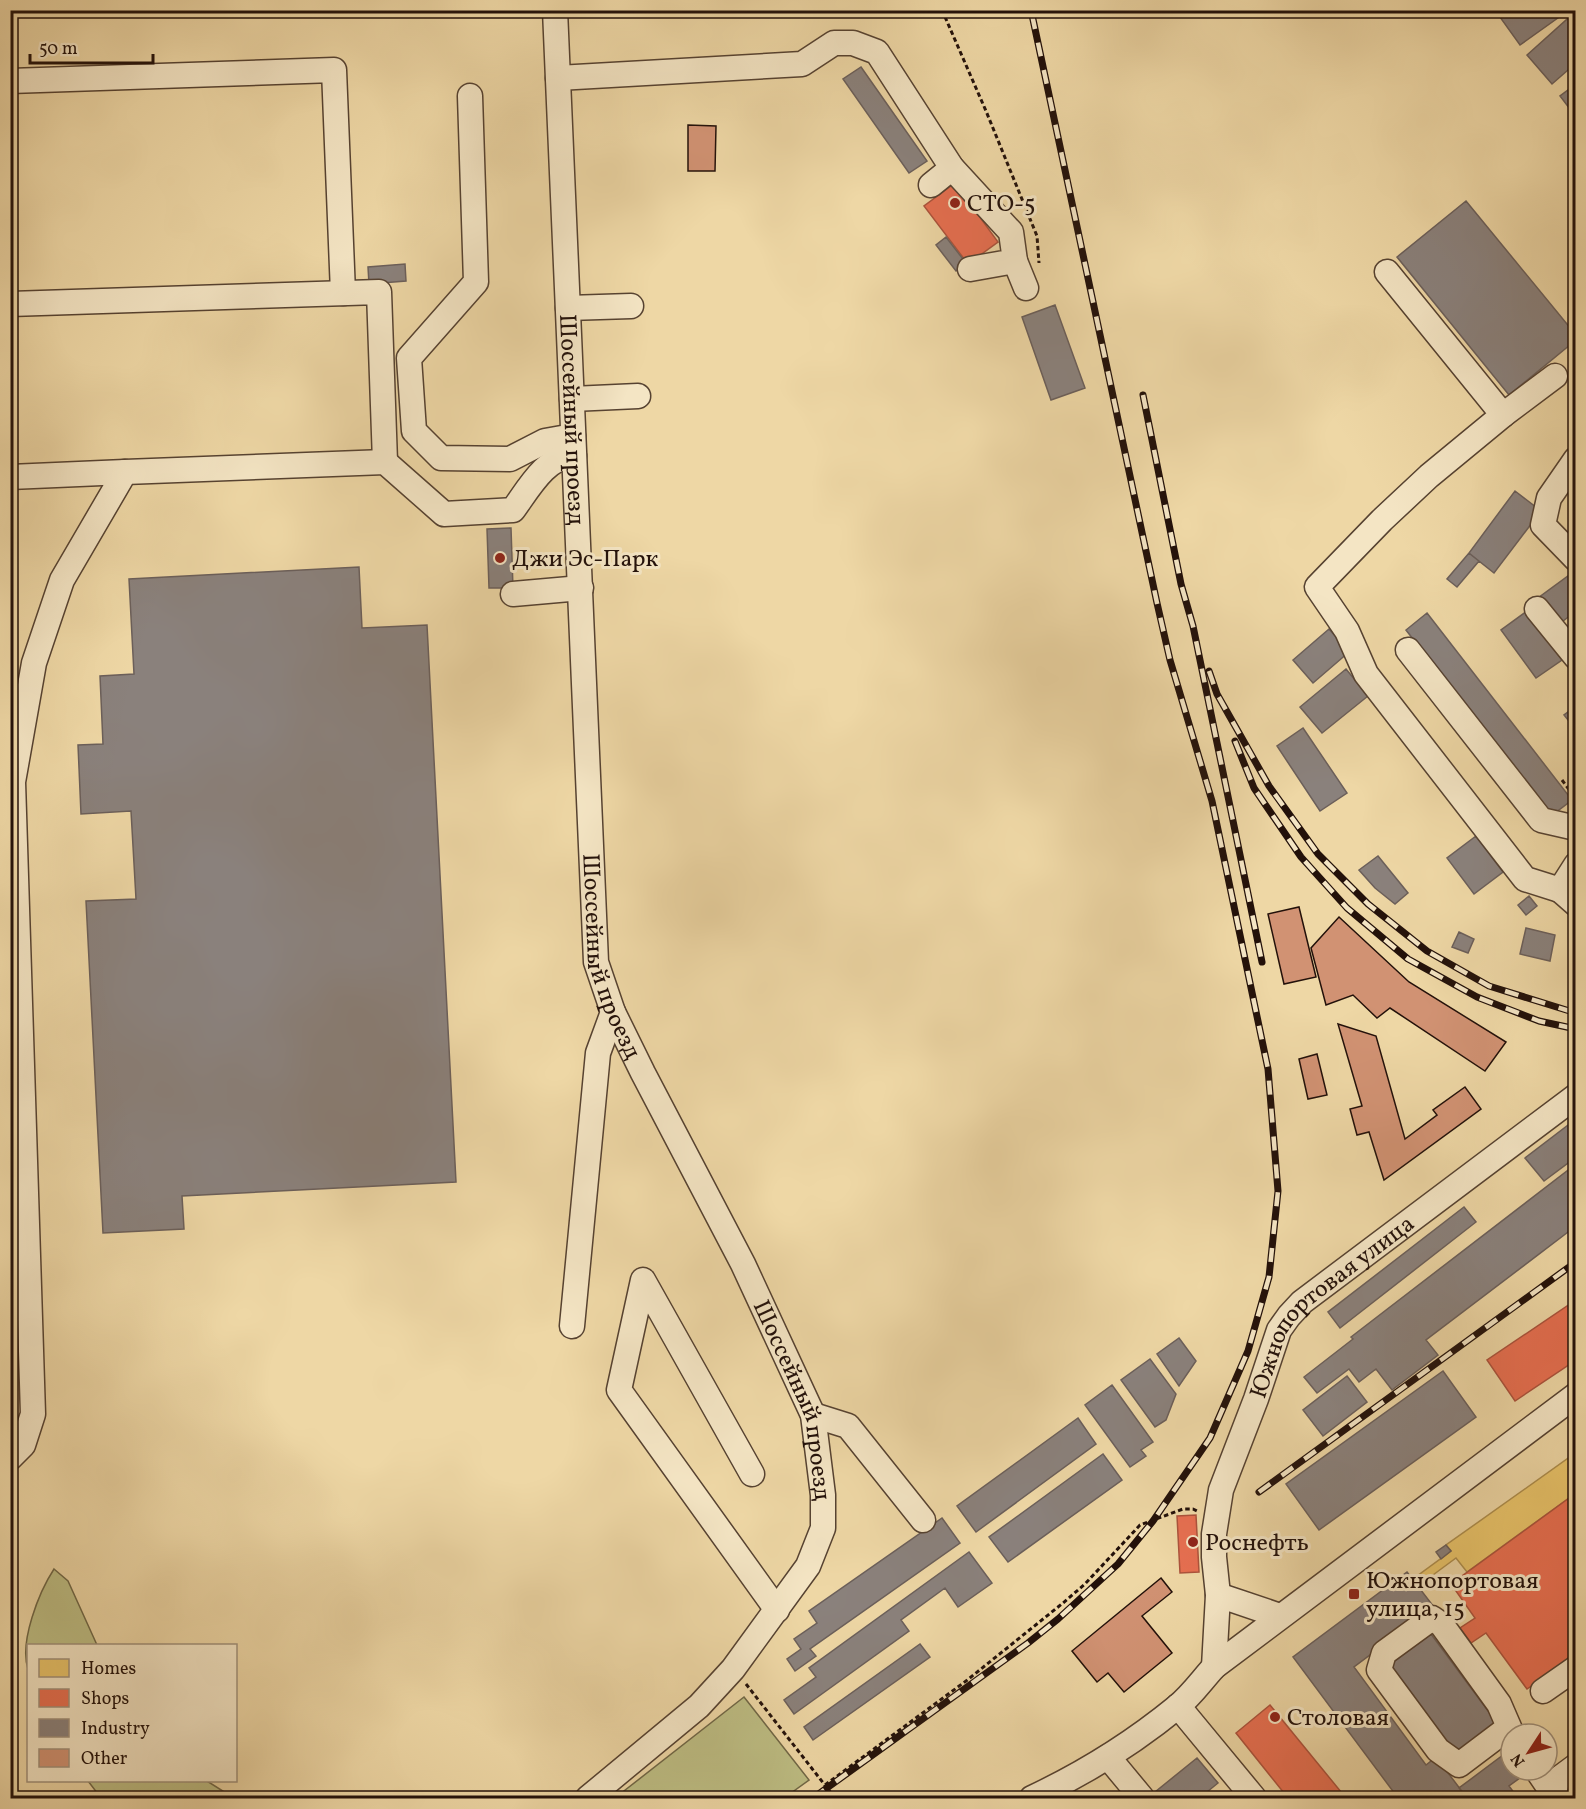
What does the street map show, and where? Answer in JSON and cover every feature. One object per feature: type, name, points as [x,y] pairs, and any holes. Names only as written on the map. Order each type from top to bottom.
[{"type":"street","name":"Шоссейный проезд","points":[[555,10],[596,962],[613,1012],[743,1264],[813,1415],[823,1495],[823,1528],[808,1566],[733,1668],[699,1706],[588,1798]]},
{"type":"street","points":[[558,78],[802,64],[834,43],[853,43],[877,52],[952,168],[1011,232],[1015,261],[1026,288]]},
{"type":"street","points":[[10,81],[334,70],[343,293]]},
{"type":"street","points":[[10,477],[386,462],[444,514],[513,510],[541,470],[567,455],[573,446],[545,441],[510,459],[441,458],[414,431],[409,358],[476,282],[470,96]]},
{"type":"street","points":[[931,185],[952,168]]},
{"type":"street","points":[[970,269],[1015,261]]},
{"type":"street","points":[[1387,272],[1503,415]]},
{"type":"street","points":[[10,304],[379,292],[386,462]]},
{"type":"street","points":[[568,308],[631,306]]},
{"type":"street","points":[[1555,376],[1503,415],[1413,491],[1317,587],[1347,631],[1366,674],[1526,879],[1568,897],[1575,866]]},
{"type":"street","points":[[572,399],[638,396]]},
{"type":"street","points":[[1575,459],[1549,498],[1543,525],[1575,559]]},
{"type":"street","points":[[10,1458],[23,1445],[33,1414],[12,782],[34,663],[62,580],[125,472]]},
{"type":"street","points":[[513,594],[581,588]]},
{"type":"street","points":[[1538,609],[1575,657]]},
{"type":"street","points":[[1408,650],[1541,820],[1575,828]]},
{"type":"street","points":[[572,1326],[598,1053],[613,1012]]},
{"type":"street","name":"Южнопортовая улица","points":[[1214,1666],[1218,1595],[1214,1534],[1221,1490],[1256,1399],[1279,1330],[1302,1302],[1575,1096]]},
{"type":"street","points":[[752,1474],[643,1280],[619,1390],[777,1610]]},
{"type":"street","points":[[1032,1798],[1059,1786],[1108,1757],[1178,1706],[1214,1666],[1575,1395]]},
{"type":"street","points":[[813,1415],[848,1426],[923,1520]]},
{"type":"street","points":[[1201,1518],[1221,1490]]},
{"type":"street","points":[[1218,1595],[1280,1616]]},
{"type":"street","points":[[1431,1618],[1442,1624],[1499,1704],[1510,1731],[1459,1765],[1438,1750],[1379,1670],[1384,1653],[1431,1618]]},
{"type":"street","points":[[1543,1690],[1575,1668]]},
{"type":"street","points":[[1178,1706],[1254,1798]]},
{"type":"street","points":[[1108,1757],[1142,1798]]},
{"type":"street","points":[[1554,1797],[1557,1780],[1575,1766]]},
{"type":"street","points":[[1545,1782],[1554,1797]]},
{"type":"path","points":[[849,13],[872,10]]},
{"type":"path","points":[[942,10],[1037,236],[1039,265]]},
{"type":"path","points":[[1562,780],[1575,799]]},
{"type":"path","points":[[825,1785],[966,1681],[1063,1603],[1085,1584],[1140,1525],[1183,1509],[1193,1509],[1201,1518]]},
{"type":"path","points":[[733,1668],[835,1798]]},
{"type":"green space","points":[[54,1569],[68,1581],[97,1644],[27,1644],[27,1664],[26,1645],[28,1632],[42,1591]]},
{"type":"green space","points":[[744,1697],[809,1780],[784,1798],[615,1798]]},
{"type":"green space","points":[[89,1782],[209,1782],[234,1798],[101,1798]]},
{"type":"building: Homes","points":[[1574,1454],[1576,1493],[1467,1572],[1456,1558],[1418,1586],[1413,1579],[1451,1551],[1446,1545]]},
{"type":"building: Shops","points":[[645,10],[786,10],[645,17]]},
{"type":"building: Shops","points":[[955,183],[998,242],[968,264],[924,206]]},
{"type":"building: Shops","points":[[1576,1300],[1576,1360],[1515,1401],[1487,1360]]},
{"type":"building: Shops","points":[[1576,1493],[1576,1655],[1527,1689],[1486,1633],[1471,1643],[1460,1628],[1475,1618],[1451,1584]]},
{"type":"building: Shops","points":[[1196,1515],[1199,1572],[1180,1573],[1177,1516]]},
{"type":"building: Shops","points":[[1270,1705],[1346,1798],[1288,1798],[1236,1733]]},
{"type":"building: Industry","points":[[1501,10],[1569,10],[1520,45],[1497,13]]},
{"type":"building: Industry","points":[[1575,12],[1576,63],[1552,84],[1527,55]]},
{"type":"building: Industry","points":[[861,67],[927,161],[909,173],[843,79]]},
{"type":"building: Industry","points":[[1576,84],[1576,117],[1560,96]]},
{"type":"building: Industry","points":[[1466,201],[1576,335],[1576,340],[1509,395],[1397,257]]},
{"type":"building: Industry","points":[[946,237],[966,263],[956,271],[936,245]]},
{"type":"building: Industry","points":[[405,264],[406,281],[369,284],[368,267]]},
{"type":"building: Industry","points":[[1055,305],[1085,388],[1051,400],[1022,317]]},
{"type":"building: Industry","points":[[1515,491],[1541,511],[1494,573],[1469,553]]},
{"type":"building: Industry","name":"Джи Эс-Парк","points":[[511,528],[513,588],[489,588],[487,529]]},
{"type":"building: Industry","points":[[1469,553],[1479,561],[1457,587],[1447,579]]},
{"type":"building: Industry","points":[[359,567],[362,628],[427,625],[456,1182],[182,1196],[184,1229],[103,1233],[86,901],[136,899],[131,811],[81,814],[78,745],[103,744],[100,676],[134,674],[129,579]]},
{"type":"building: Industry","points":[[1572,573],[1576,577],[1576,611],[1558,625],[1538,598]]},
{"type":"building: Industry","points":[[1527,611],[1562,660],[1536,678],[1501,630]]},
{"type":"building: Industry","points":[[1427,613],[1572,800],[1551,816],[1406,630]]},
{"type":"building: Industry","points":[[1329,629],[1349,652],[1313,683],[1293,660]]},
{"type":"building: Industry","points":[[1346,669],[1368,696],[1322,733],[1300,707]]},
{"type":"building: Industry","points":[[1576,706],[1576,730],[1564,715]]},
{"type":"building: Industry","points":[[1303,728],[1347,793],[1320,811],[1277,746]]},
{"type":"building: Industry","points":[[1476,836],[1503,872],[1474,894],[1447,858]]},
{"type":"building: Industry","points":[[1378,856],[1408,893],[1395,904],[1375,888],[1359,870]]},
{"type":"building: Industry","points":[[1529,896],[1537,906],[1526,915],[1518,905]]},
{"type":"building: Industry","points":[[1526,928],[1555,935],[1550,961],[1520,954]]},
{"type":"building: Industry","points":[[1459,932],[1474,939],[1468,953],[1452,947]]},
{"type":"building: Industry","points":[[1576,1119],[1576,1157],[1544,1181],[1525,1158]]},
{"type":"building: Industry","points":[[1576,1164],[1576,1226],[1426,1340],[1438,1355],[1392,1390],[1376,1369],[1359,1382],[1349,1369],[1317,1393],[1304,1377],[1353,1339],[1351,1337]]},
{"type":"building: Industry","points":[[1464,1207],[1476,1222],[1340,1328],[1328,1312]]},
{"type":"building: Industry","points":[[1179,1338],[1196,1361],[1179,1386],[1157,1354]]},
{"type":"building: Industry","points":[[1150,1359],[1176,1394],[1166,1420],[1155,1427],[1121,1380]]},
{"type":"building: Industry","points":[[1443,1371],[1476,1417],[1319,1530],[1286,1484]]},
{"type":"building: Industry","points":[[1347,1376],[1367,1402],[1323,1436],[1303,1410]]},
{"type":"building: Industry","points":[[1112,1385],[1153,1442],[1141,1450],[1146,1456],[1130,1467],[1085,1405]]},
{"type":"building: Industry","points":[[1078,1418],[1096,1444],[976,1532],[957,1506]]},
{"type":"building: Industry","points":[[1103,1454],[1122,1480],[1008,1562],[989,1537]]},
{"type":"building: Industry","points":[[942,1518],[960,1543],[810,1649],[816,1656],[795,1671],[787,1659],[801,1649],[794,1639],[817,1623],[809,1611]]},
{"type":"building: Industry","points":[[1446,1545],[1451,1551],[1441,1559],[1436,1552]]},
{"type":"building: Industry","points":[[969,1552],[992,1583],[958,1607],[945,1588],[901,1620],[909,1631],[794,1714],[784,1700],[816,1677],[809,1668]]},
{"type":"building: Industry","points":[[1407,1572],[1434,1607],[1354,1667],[1426,1765],[1436,1757],[1467,1798],[1398,1798],[1293,1657]]},
{"type":"building: Industry","points":[[1431,1634],[1497,1723],[1453,1756],[1387,1667]]},
{"type":"building: Industry","points":[[920,1644],[930,1657],[813,1740],[804,1727]]},
{"type":"building: Industry","points":[[1197,1758],[1218,1783],[1207,1792],[1212,1798],[1152,1798],[1150,1796]]},
{"type":"building: Industry","points":[[1499,1758],[1499,1782],[1514,1782],[1509,1786],[1518,1798],[1467,1798],[1459,1788]]},
{"type":"building: Other","points":[[688,125],[716,126],[715,171],[688,171]]},
{"type":"building: Other","points":[[1299,907],[1316,977],[1284,984],[1268,914]]},
{"type":"building: Other","points":[[1339,917],[1409,982],[1506,1042],[1485,1071],[1390,1008],[1377,1018],[1353,995],[1326,1005],[1311,948]]},
{"type":"building: Other","points":[[1338,1024],[1376,1036],[1405,1139],[1437,1115],[1433,1110],[1465,1087],[1481,1109],[1384,1180],[1369,1132],[1357,1135],[1350,1109],[1362,1106]]},
{"type":"building: Other","points":[[1317,1054],[1327,1095],[1308,1099],[1299,1059]]},
{"type":"building: Other","points":[[1161,1578],[1172,1592],[1142,1616],[1172,1653],[1124,1692],[1108,1673],[1097,1682],[1072,1651]]},
{"type":"railway","points":[[813,1798],[1028,1643],[1118,1564],[1153,1521],[1210,1438],[1248,1351],[1269,1277],[1278,1191],[1268,1069],[1212,801],[1170,660],[1157,603],[1031,10]]},
{"type":"railway","points":[[1143,395],[1262,962]]},
{"type":"railway","points":[[1209,671],[1217,694],[1269,786],[1318,854],[1368,904],[1427,951],[1489,986],[1576,1013]]},
{"type":"railway","points":[[1235,741],[1254,788],[1301,857],[1347,908],[1408,959],[1477,997],[1539,1021],[1576,1029]]},
{"type":"railway","points":[[1259,1492],[1576,1262]]},
{"type":"place","name":"СТО-5","points":[[955,203]]},
{"type":"place","name":"Джи Эс-Парк","points":[[500,558]]},
{"type":"place","name":"Роснефть","points":[[1193,1542]]},
{"type":"place","name":"Южнопортовая улица, 15","points":[[1354,1594]]},
{"type":"place","name":"Столовая","points":[[1275,1717]]}]
